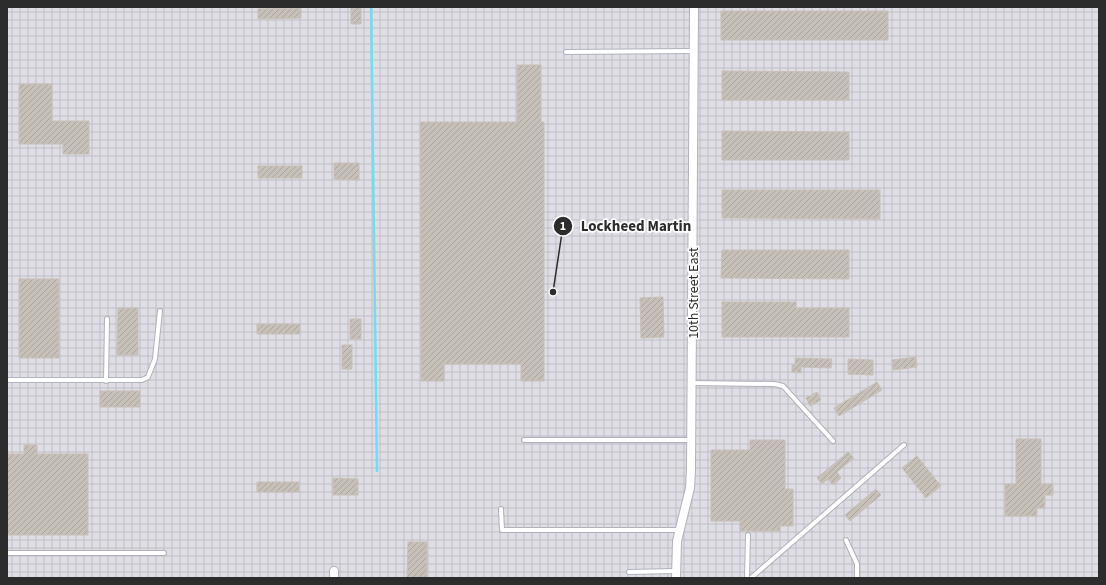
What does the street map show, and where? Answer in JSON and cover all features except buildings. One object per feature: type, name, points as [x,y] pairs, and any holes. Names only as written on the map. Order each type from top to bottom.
[{"type":"street","name":"10th Street East","points":[[676,575],[677,541],[690,488],[692,440],[694,7]]},
{"type":"lane","points":[[566,52],[693,51]]},
{"type":"lane","points":[[7,380],[142,380],[148,377],[155,358],[160,311]]},
{"type":"lane","points":[[106,380],[107,320]]},
{"type":"lane","points":[[692,383],[774,384],[782,386],[833,440]]},
{"type":"lane","points":[[524,440],[692,440]]},
{"type":"lane","points":[[750,578],[904,445]]},
{"type":"lane","points":[[502,509],[502,530],[679,530]]},
{"type":"lane","points":[[747,578],[748,535]]},
{"type":"lane","points":[[846,540],[857,564],[857,578]]},
{"type":"lane","points":[[7,553],[164,553]]},
{"type":"lane","points":[[629,572],[676,575]]},
{"type":"shaded area","points":[[7,7],[1099,7],[1099,578],[7,578]]},
{"type":"waterway","points":[[371,7],[377,471]]},
{"type":"place","name":"Lockheed Martin","points":[[553,292]]}]
